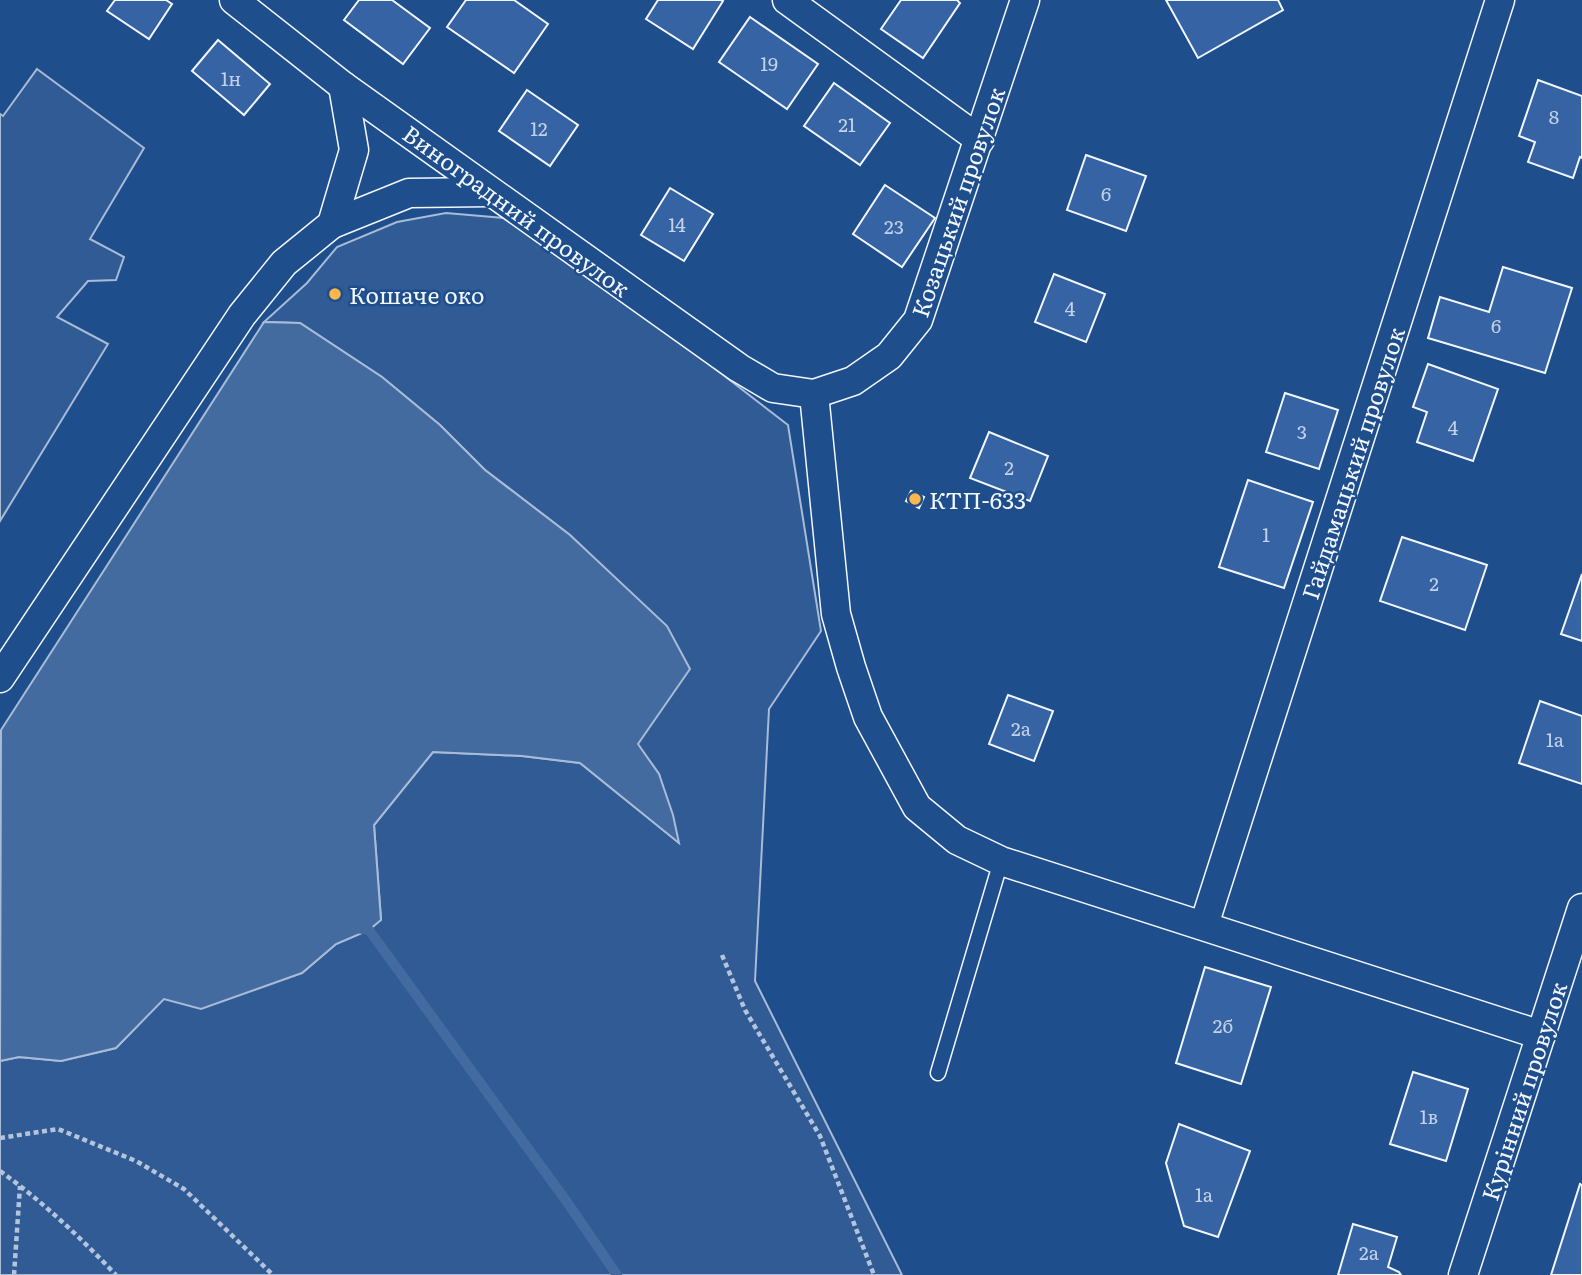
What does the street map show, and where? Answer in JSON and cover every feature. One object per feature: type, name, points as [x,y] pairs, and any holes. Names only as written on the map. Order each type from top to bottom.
[{"type":"street","name":"Виноградний провулок","points":[[234,0],[343,86],[739,368],[774,388],[814,394]]},
{"type":"street","points":[[787,0],[980,140]]},
{"type":"street","name":"Козацький провулок","points":[[814,394],[853,381],[889,356],[918,320],[1025,0]]},
{"type":"street","name":"Гайдамацький провулок","points":[[1204,925],[1500,0]]},
{"type":"street","points":[[332,225],[354,150],[343,86]]},
{"type":"street","points":[[0,678],[242,315],[284,263],[332,225],[409,193],[491,192]]},
{"type":"street","points":[[814,394],[836,614],[850,667],[868,718],[917,807],[957,840],[1001,862],[1541,1035]]},
{"type":"street","name":"Курінний провулок","points":[[1463,1275],[1582,908]]},
{"type":"lane","points":[[938,1073],[1001,862]]},
{"type":"path","points":[[722,955],[745,1010],[820,1136],[874,1275]]},
{"type":"path","points":[[0,1138],[58,1129],[136,1161],[184,1189],[273,1275]]},
{"type":"path","points":[[0,1171],[20,1185],[116,1275]]},
{"type":"path","points":[[14,1275],[20,1185]]},
{"type":"shaded area","points":[[37,69],[144,148],[90,239],[124,257],[116,280],[88,281],[57,317],[108,344],[0,521],[0,114],[3,116]]},
{"type":"shaded area","points":[[446,213],[504,218],[643,313],[788,425],[821,631],[769,709],[755,981],[902,1275],[0,1275],[0,1061],[19,1057],[61,1061],[116,1048],[164,998],[302,973],[336,944],[369,930],[381,919],[374,825],[433,752],[522,756],[580,763],[678,842],[659,774],[637,744],[689,669],[603,567],[570,535],[485,470],[440,425],[382,377],[300,323],[264,322],[307,283],[337,247],[397,222]]},
{"type":"shaded area","points":[[264,322],[300,323],[382,377],[440,425],[485,470],[570,535],[667,626],[690,669],[638,744],[659,774],[679,843],[580,763],[522,756],[433,752],[374,825],[381,920],[369,930],[336,944],[302,973],[201,1009],[164,999],[116,1048],[61,1061],[19,1057],[0,1061],[1,730]]},
{"type":"building","points":[[115,0],[166,0],[172,4],[149,39],[107,11]]},
{"type":"building","points":[[359,0],[392,0],[430,28],[403,64],[344,20]]},
{"type":"building","points":[[466,0],[514,0],[548,24],[514,73],[447,27]]},
{"type":"building","points":[[658,0],[723,1],[693,49],[646,19]]},
{"type":"building","points":[[901,0],[957,0],[960,3],[923,58],[881,29]]},
{"type":"building","points":[[1166,0],[1278,0],[1283,10],[1198,58]]},
{"type":"building","points":[[750,17],[818,64],[787,109],[719,62]]},
{"type":"building","points":[[218,40],[270,84],[244,115],[192,71]]},
{"type":"building","points":[[1538,80],[1582,96],[1582,158],[1580,157],[1573,178],[1528,162],[1535,142],[1519,136]]},
{"type":"building","points":[[834,83],[890,123],[860,165],[804,126]]},
{"type":"building","points":[[527,90],[578,125],[550,166],[499,131]]},
{"type":"building","points":[[1086,155],[1146,176],[1126,231],[1067,210]]},
{"type":"building","points":[[885,185],[935,218],[902,267],[853,234]]},
{"type":"building","points":[[670,188],[713,214],[684,261],[641,235]]},
{"type":"building","points":[[1503,267],[1572,288],[1545,373],[1428,338],[1440,297],[1489,312]]},
{"type":"building","points":[[1054,274],[1105,294],[1086,342],[1035,322]]},
{"type":"building","points":[[1428,364],[1498,389],[1473,461],[1417,442],[1427,412],[1413,407]]},
{"type":"building","points":[[1285,393],[1338,410],[1319,469],[1266,452]]},
{"type":"building","points":[[989,432],[1048,456],[1030,501],[970,478]]},
{"type":"building","points":[[1248,480],[1313,502],[1284,588],[1219,567]]},
{"type":"building","name":"КТП-633","points":[[911,491],[924,497],[919,508],[906,501]]},
{"type":"building","points":[[1402,537],[1487,565],[1465,630],[1380,601]]},
{"type":"building","points":[[1582,574],[1582,641],[1561,634]]},
{"type":"building","points":[[1008,695],[1053,711],[1034,761],[989,744]]},
{"type":"building","points":[[1540,701],[1582,716],[1582,784],[1519,763]]},
{"type":"building","points":[[1205,967],[1271,987],[1241,1084],[1176,1063]]},
{"type":"building","points":[[1413,1072],[1468,1089],[1446,1161],[1390,1144]]},
{"type":"building","points":[[1179,1124],[1250,1151],[1218,1237],[1184,1226],[1166,1163]]},
{"type":"building","points":[[1580,1184],[1582,1275],[1551,1275]]},
{"type":"building","points":[[1353,1224],[1397,1237],[1388,1267],[1401,1275],[1338,1275]]},
{"type":"waterway","points":[[357,928],[369,930],[617,1275]]},
{"type":"place","name":"Кошаче око","points":[[335,294]]},
{"type":"place","name":"КТП-633","points":[[915,499]]}]
